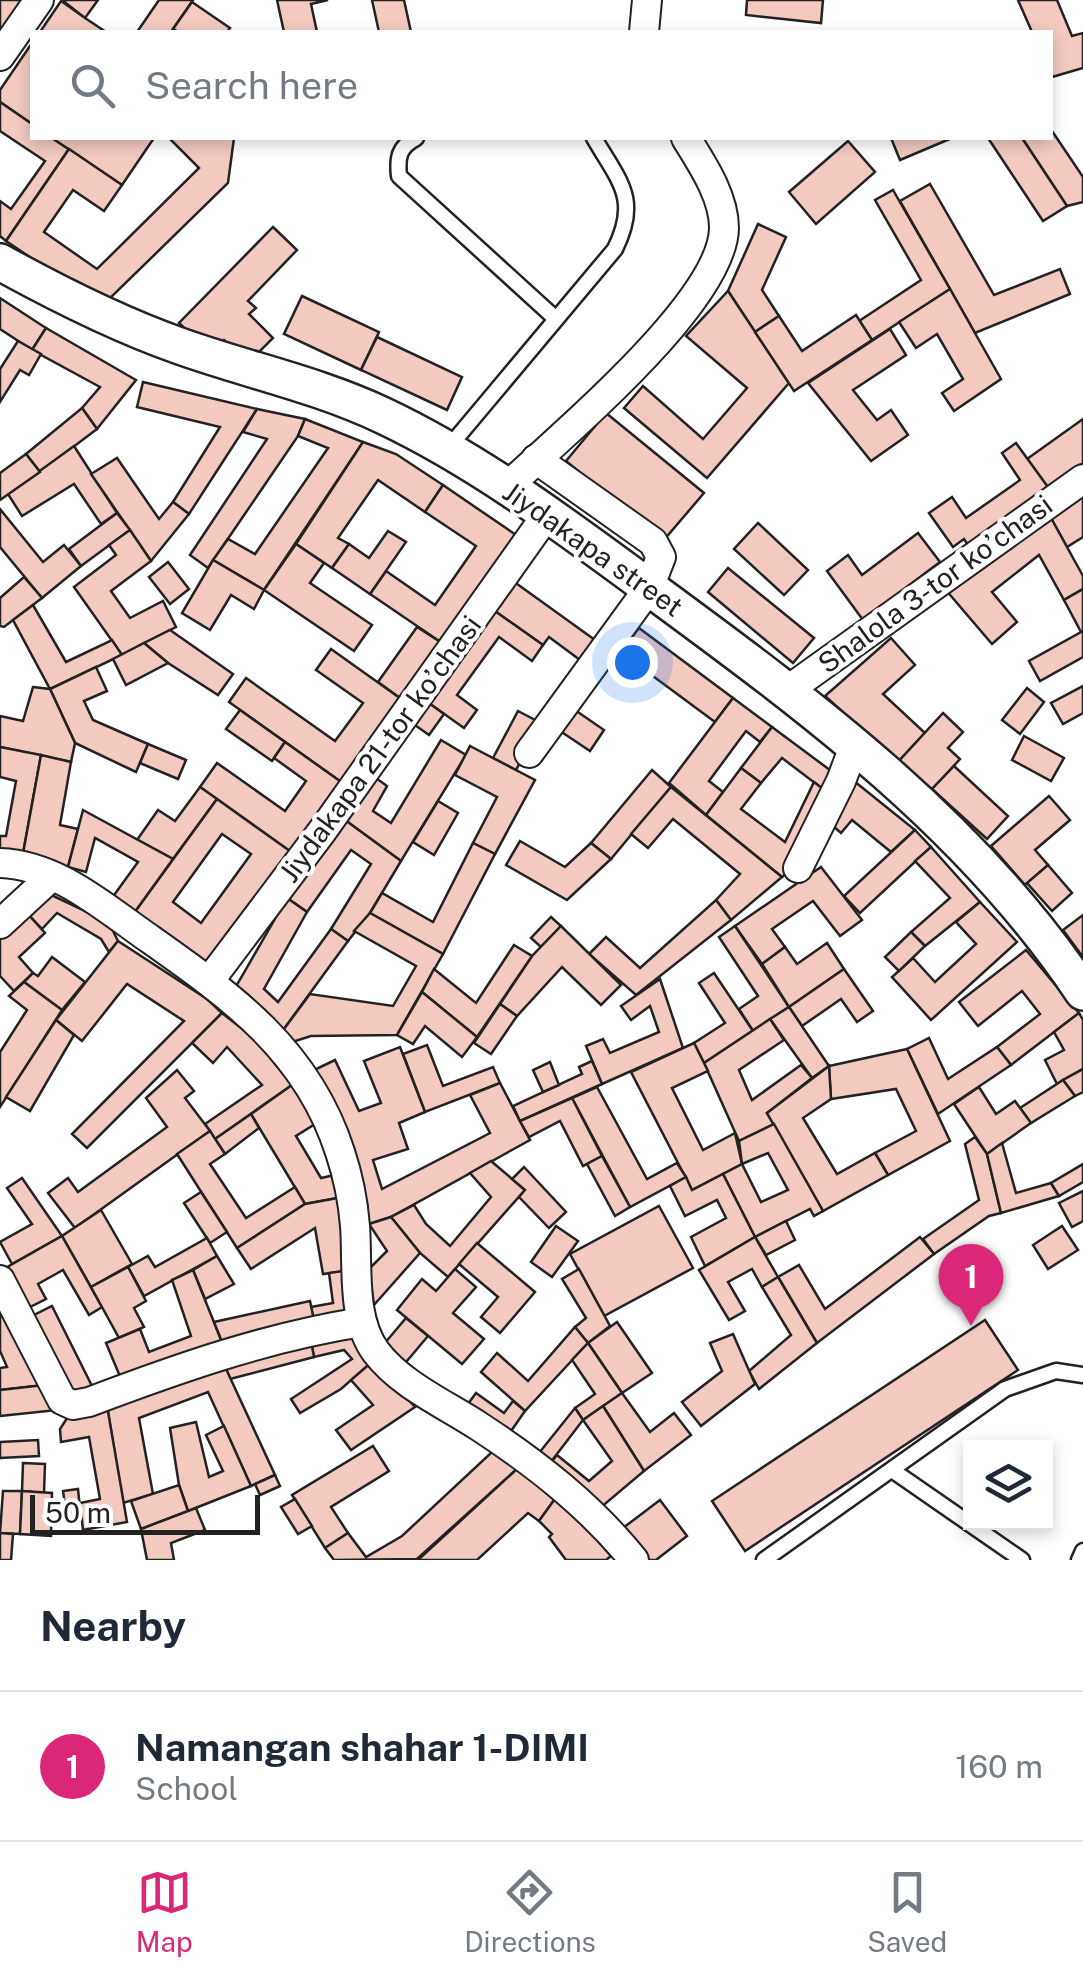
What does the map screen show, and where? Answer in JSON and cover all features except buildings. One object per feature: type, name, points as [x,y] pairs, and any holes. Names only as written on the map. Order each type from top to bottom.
[{"type":"street","points":[[0,56],[38,0]]},
{"type":"street","points":[[644,30],[647,0]]},
{"type":"street","points":[[507,487],[658,342],[691,300],[719,252],[723,212],[708,173],[687,140]]},
{"type":"street","name":"Jiydakapa street","points":[[0,262],[80,306],[177,345],[331,393],[449,448],[507,487],[788,690],[893,776],[1012,896],[1083,992]]},
{"type":"street","points":[[530,753],[649,588],[661,557],[653,542],[536,459]]},
{"type":"street","name":"Shalola 3-tor koʼchasi","points":[[788,690],[1083,479]]},
{"type":"street","name":"Jiydakapa 21-tor koʼchasi","points":[[210,980],[323,830],[546,516]]},
{"type":"street","points":[[798,868],[855,744]]},
{"type":"street","points":[[0,863],[20,864],[88,894],[239,1003],[285,1052],[313,1090],[340,1150],[351,1192],[362,1322],[372,1348],[386,1365],[566,1488],[634,1560]]},
{"type":"street","points":[[0,924],[52,876]]},
{"type":"street","points":[[0,1280],[62,1400],[73,1405],[209,1357],[303,1331],[362,1322]]},
{"type":"lane","points":[[412,140],[397,157],[399,176],[556,319]]},
{"type":"lane","points":[[449,448],[614,249],[626,226],[627,201],[622,185],[595,140]]},
{"type":"lane","points":[[764,1560],[1006,1389],[1056,1371],[1083,1375]]},
{"type":"lane","points":[[892,1470],[1022,1560]]},
{"type":"lane","points":[[1080,1560],[1083,1551]]},
{"type":"place","name":"Namangan shahar 1-DIMI","points":[[971,1326]]}]
